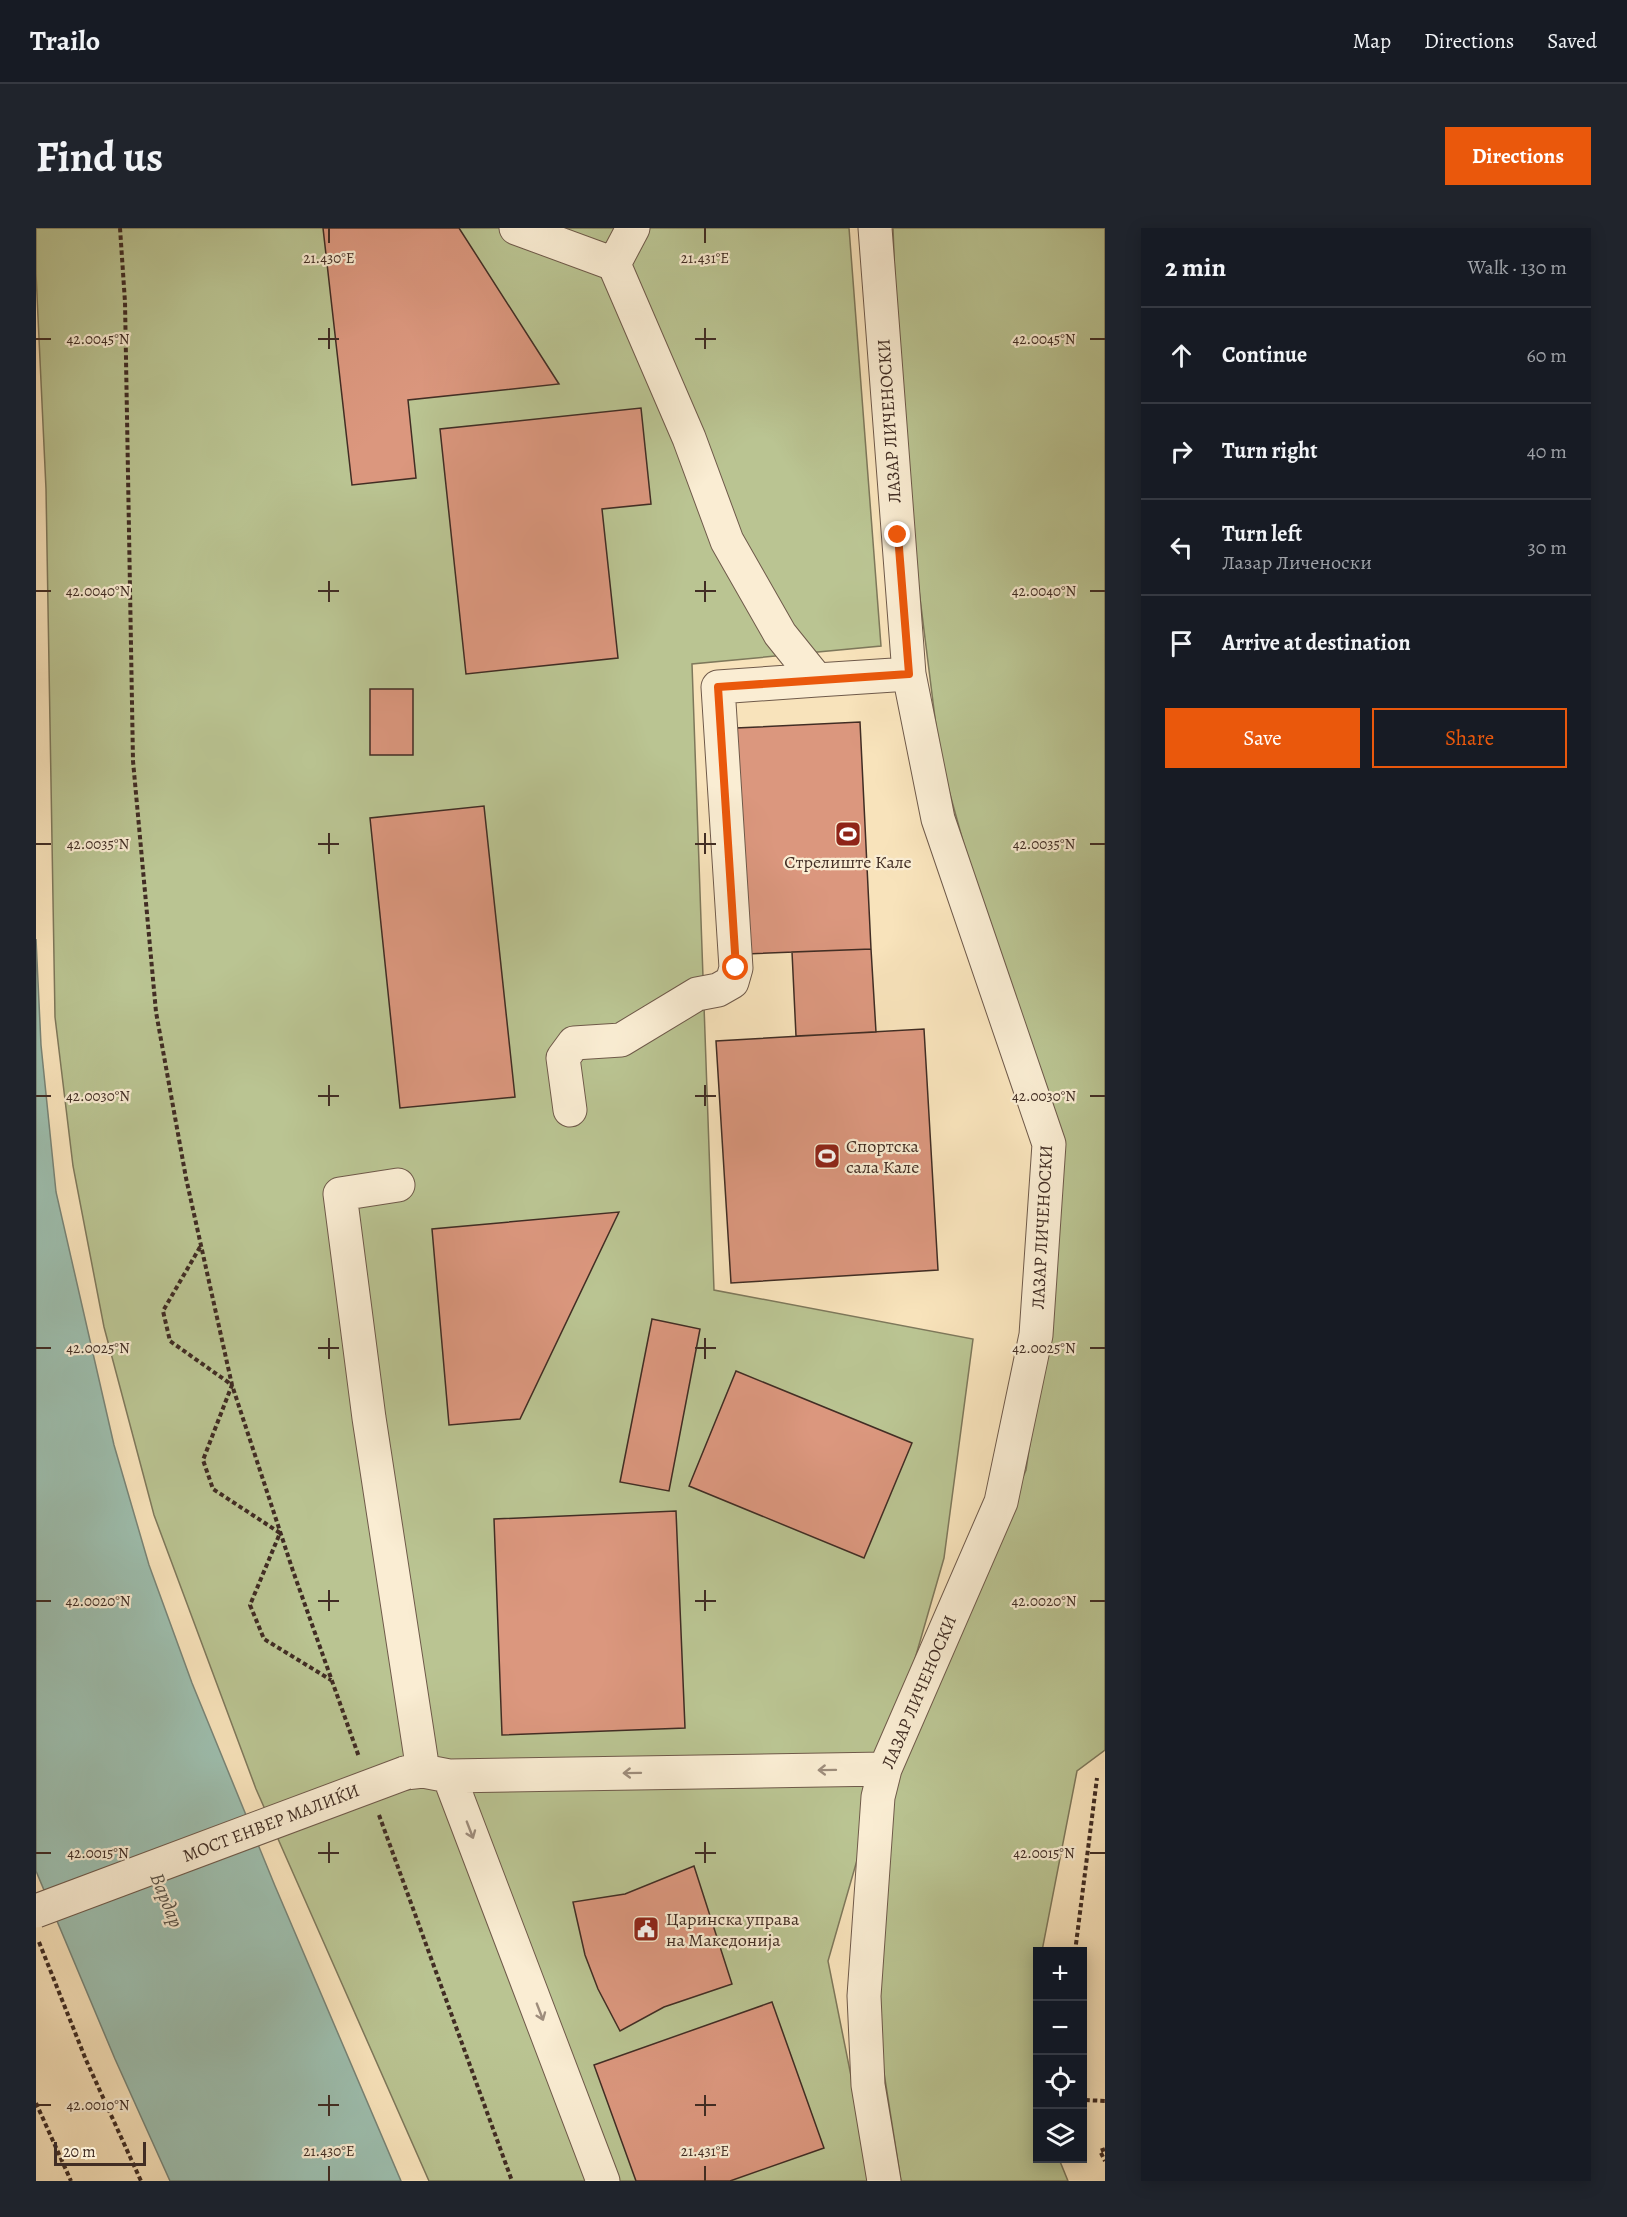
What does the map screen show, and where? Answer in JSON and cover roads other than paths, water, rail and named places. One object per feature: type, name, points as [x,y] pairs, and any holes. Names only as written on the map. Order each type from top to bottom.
[{"type":"street","points":[[516,228],[614,264],[689,438],[727,541],[780,634],[817,680]]},
{"type":"street","points":[[614,264],[633,228]]},
{"type":"street","name":"ЛАЗАР ЛИЧЕНОСКИ","points":[[875,228],[909,674],[938,819],[1049,1144],[1036,1335],[1001,1502],[885,1769],[878,1797],[864,1996],[868,2085],[884,2181]]},
{"type":"street","points":[[570,1110],[564,1058],[574,1043],[621,1040],[697,994],[718,990],[732,982],[736,968],[718,687],[909,674]]},
{"type":"street","points":[[398,1185],[340,1194],[369,1418],[426,1773],[603,2181]]},
{"type":"street","name":"МОСТ ЕНВЕР МАЛИЌИ","points":[[36,1911],[426,1773],[885,1769]]},
{"type":"water","name":"Вардар","points":[[36,939],[41,1045],[56,1192],[114,1445],[149,1565],[192,1683],[275,1886],[401,2181],[170,2181],[115,2059],[36,1871]]},
{"type":"place","name":"Стрелиште Кале","points":[[848,834]]},
{"type":"place","name":"Спортска сала Кале","points":[[827,1156]]},
{"type":"place","name":"Царинска управа на Македонија","points":[[646,1929]]}]
